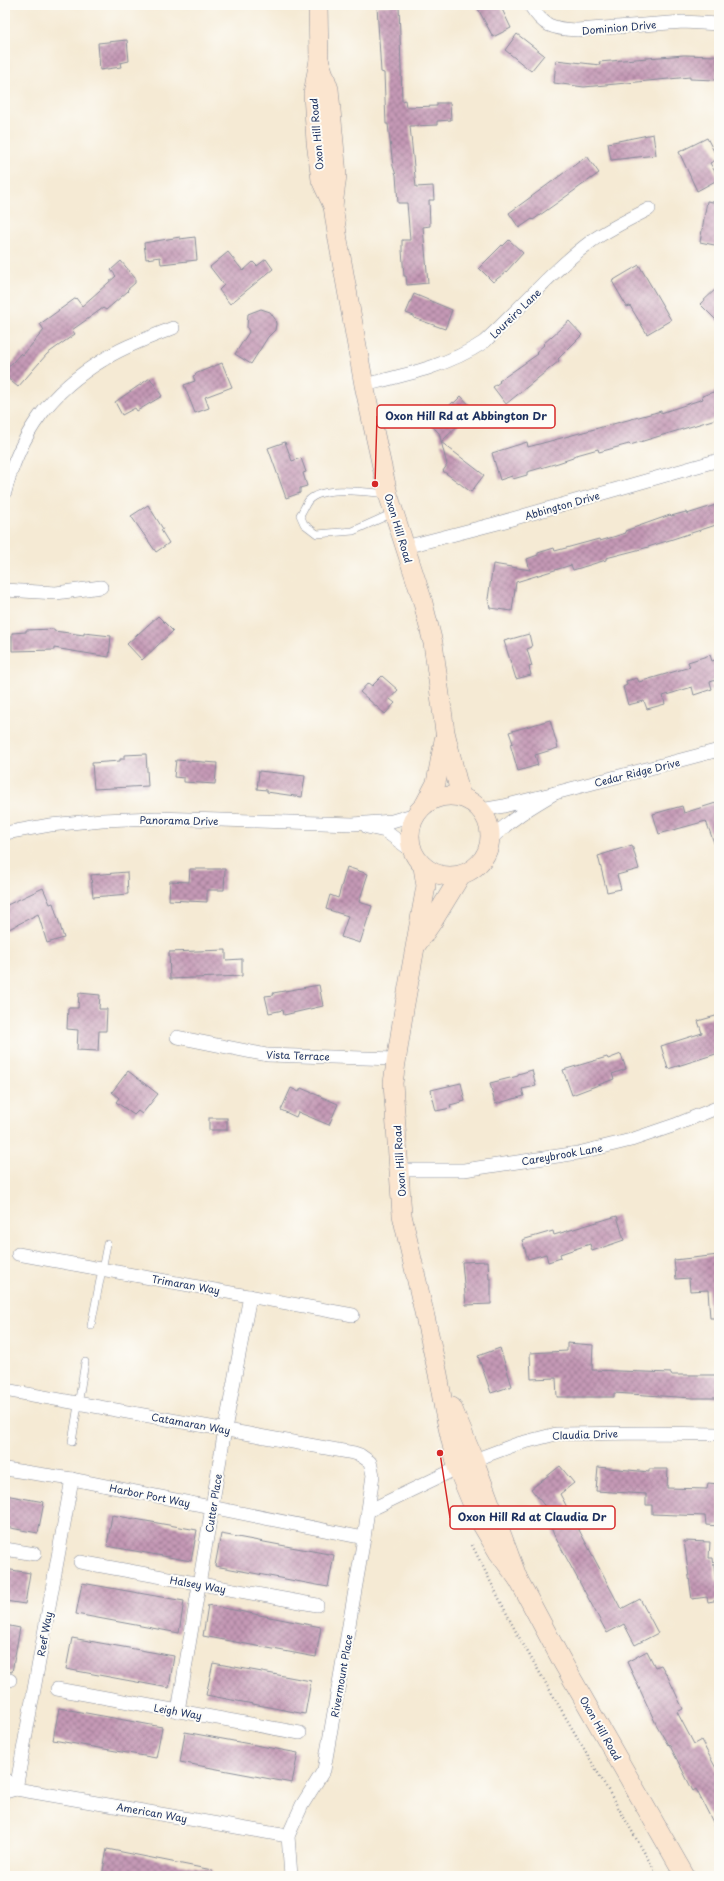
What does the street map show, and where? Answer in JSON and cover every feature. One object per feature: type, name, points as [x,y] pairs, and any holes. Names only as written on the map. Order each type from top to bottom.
[{"type":"main road","name":"Oxon Hill Road","points":[[318,5],[319,60],[313,94],[316,142],[321,180],[334,206],[342,272],[364,385],[388,494],[422,599],[433,643],[445,732],[461,797]]},
{"type":"main road","name":"Oxon Hill Road","points":[[420,809],[436,783],[445,732]]},
{"type":"main road","points":[[449,796],[461,797],[469,800],[481,810],[486,819],[490,840],[485,855],[475,868],[461,875],[441,876],[423,867],[412,851],[409,838],[411,826],[420,809],[436,798],[449,796]]},
{"type":"main road","name":"Oxon Hill Road","points":[[423,867],[426,886],[393,1083],[402,1215],[438,1374],[444,1410],[466,1464],[479,1520],[498,1552],[518,1579],[563,1664],[685,1876]]},
{"type":"main road","name":"Oxon Hill Road","points":[[415,947],[433,922],[461,875]]},
{"type":"street","name":"Dominion Drive","points":[[530,5],[547,25],[564,30],[683,22],[719,24]]},
{"type":"street","name":"Loureiro Lane","points":[[364,385],[435,366],[476,348],[592,241],[649,209]]},
{"type":"street","points":[[5,492],[13,462],[21,443],[42,414],[64,388],[103,359],[136,343],[173,328]]},
{"type":"street","name":"Abbington Drive","points":[[405,547],[491,526],[719,460]]},
{"type":"street","points":[[5,590],[56,592],[101,588]]},
{"type":"street","name":"Cedar Ridge Drive","points":[[481,810],[504,806],[719,750]]},
{"type":"street","name":"Cedar Ridge Drive","points":[[490,840],[505,825],[532,806],[555,793]]},
{"type":"street","name":"Panorama Drive","points":[[5,832],[81,821],[138,819],[353,824],[392,821],[420,809]]},
{"type":"street","name":"Panorama Drive","points":[[353,824],[385,831],[412,851]]},
{"type":"street","name":"Vista Terrace","points":[[177,1038],[267,1055],[396,1058]]},
{"type":"street","name":"Careybrook Lane","points":[[400,1170],[464,1170],[578,1152],[631,1140],[675,1125],[719,1107]]},
{"type":"street","name":"Trimaran Way","points":[[18,1254],[353,1315]]},
{"type":"street","name":"Cutter Place","points":[[178,1711],[225,1429],[250,1296]]},
{"type":"street","name":"Catamaran Way","points":[[5,1390],[354,1453],[365,1458],[372,1468]]},
{"type":"street","name":"Claudia Drive","points":[[368,1511],[466,1464],[517,1444],[556,1434],[719,1434]]},
{"type":"street","name":"Rivermount Place","points":[[291,1876],[288,1836],[302,1805],[324,1770],[364,1538],[373,1476],[372,1468]]},
{"type":"street","name":"Harbor Port Way","points":[[5,1469],[72,1480],[213,1507],[364,1538]]},
{"type":"street","name":"Reef Way","points":[[11,1790],[72,1480]]},
{"type":"street","points":[[5,1549],[35,1554]]},
{"type":"street","name":"Halsey Way","points":[[80,1562],[317,1605]]},
{"type":"street","name":"Leigh Way","points":[[57,1688],[300,1733]]},
{"type":"street","points":[[5,1779],[11,1790]]},
{"type":"street","name":"American Way","points":[[11,1790],[288,1836]]},
{"type":"lane","points":[[388,494],[353,491],[329,492],[309,500],[300,515],[304,524],[317,534],[353,531],[394,513]]},
{"type":"lane","points":[[92,1326],[107,1244]]},
{"type":"lane","points":[[72,1442],[85,1362]]},
{"type":"path","points":[[471,1542],[491,1585],[516,1632],[658,1876]]},
{"type":"building","points":[[399,5],[402,101],[405,100],[406,107],[437,106],[437,103],[450,103],[451,120],[437,121],[437,125],[410,126],[416,187],[433,186],[434,200],[429,200],[430,226],[423,227],[428,283],[407,285],[406,276],[404,276],[402,240],[410,240],[407,203],[398,203],[396,175],[393,166],[388,124],[386,124],[384,73],[381,72],[377,6]]},
{"type":"building","points":[[476,5],[500,5],[511,28],[493,37]]},
{"type":"building","points":[[517,34],[544,55],[531,71],[505,50]]},
{"type":"building","points":[[127,40],[129,61],[120,63],[121,67],[100,70],[98,43]]},
{"type":"building","points":[[684,55],[717,56],[717,80],[690,79],[690,77],[584,87],[554,83],[556,60],[600,65],[599,62]]},
{"type":"building","points":[[653,134],[656,155],[611,160],[608,143]]},
{"type":"building","points":[[707,138],[718,159],[710,163],[719,179],[697,191],[679,152]]},
{"type":"building","points":[[587,156],[599,173],[533,220],[532,219],[519,228],[509,213]]},
{"type":"building","points":[[707,201],[719,203],[719,246],[700,242]]},
{"type":"building","points":[[180,237],[180,239],[195,237],[197,260],[161,264],[160,257],[146,259],[144,243]]},
{"type":"building","points":[[509,240],[523,253],[506,272],[493,282],[479,268]]},
{"type":"building","points":[[228,252],[243,271],[253,262],[257,266],[266,259],[273,269],[230,304],[219,290],[224,285],[210,267]]},
{"type":"building","points":[[121,261],[135,278],[135,283],[127,290],[128,291],[106,310],[103,308],[72,330],[75,334],[47,354],[18,387],[5,376],[5,371],[21,353],[23,355],[44,330],[40,324],[76,298],[82,306],[116,276],[111,270]]},
{"type":"building","points":[[639,265],[671,320],[647,334],[630,306],[627,307],[612,281]]},
{"type":"building","points":[[719,286],[719,323],[700,304]]},
{"type":"building","points":[[414,294],[452,310],[445,329],[414,318],[414,316],[406,313]]},
{"type":"building","points":[[261,309],[270,312],[275,319],[275,330],[268,337],[251,364],[235,354],[249,332],[247,327],[248,314]]},
{"type":"building","points":[[569,321],[582,335],[558,359],[559,361],[506,404],[493,387],[500,382],[499,381],[538,354],[536,352],[544,345],[543,344]]},
{"type":"building","points":[[222,363],[232,387],[205,397],[209,408],[195,413],[184,385],[195,381],[193,376],[196,375],[195,374]]},
{"type":"building","points":[[150,378],[162,396],[137,411],[135,408],[122,415],[115,402]]},
{"type":"building","points":[[719,390],[719,418],[630,445],[599,452],[598,449],[573,456],[573,458],[527,472],[527,475],[513,479],[512,476],[500,480],[492,453],[527,442],[528,447],[661,411],[661,413],[703,399],[702,396]]},
{"type":"building","points":[[461,396],[474,410],[441,442],[439,433],[430,424]]},
{"type":"building","points":[[285,442],[292,461],[301,458],[306,472],[303,473],[307,486],[300,488],[300,493],[286,498],[268,448]]},
{"type":"building","points":[[441,442],[484,475],[471,492],[443,471],[447,465]]},
{"type":"building","points":[[719,504],[719,524],[645,548],[606,558],[606,560],[573,570],[571,565],[516,582],[512,611],[490,608],[488,599],[493,564],[530,570],[527,559],[538,555],[538,553],[554,548],[555,551],[599,539],[600,541],[626,533],[625,531],[670,515],[686,512],[687,514]]},
{"type":"building","points":[[148,505],[163,529],[161,530],[169,543],[156,552],[131,516]]},
{"type":"building","points":[[158,616],[173,631],[142,660],[127,644]]},
{"type":"building","points":[[54,629],[54,631],[84,635],[84,633],[111,636],[109,657],[54,648],[54,650],[12,651],[12,633],[26,632],[26,630]]},
{"type":"building","points":[[529,634],[532,647],[527,649],[532,666],[529,667],[531,675],[516,679],[504,641]]},
{"type":"building","points":[[710,655],[712,661],[719,659],[719,679],[710,682],[712,689],[694,695],[692,687],[663,696],[665,704],[647,709],[644,701],[628,705],[623,687],[627,685],[626,681],[637,678],[639,682],[690,667],[688,662]]},
{"type":"building","points":[[382,676],[398,690],[390,699],[395,703],[385,714],[360,692],[368,683],[372,686]]},
{"type":"building","points":[[550,720],[558,748],[535,755],[538,765],[518,771],[510,744],[513,743],[509,732]]},
{"type":"building","points":[[146,754],[148,786],[94,789],[92,763],[120,761],[120,759],[124,759],[124,755]]},
{"type":"building","points":[[176,760],[217,763],[215,784],[184,782],[184,778],[174,777]]},
{"type":"building","points":[[259,771],[305,776],[302,797],[267,792],[267,790],[257,789]]},
{"type":"building","points":[[719,802],[719,851],[717,851],[706,821],[659,834],[653,814],[682,806],[684,813]]},
{"type":"building","points":[[632,845],[639,869],[617,875],[621,889],[607,892],[598,856]]},
{"type":"building","points":[[347,867],[368,874],[359,902],[372,906],[360,943],[341,937],[348,916],[326,909],[330,895],[338,898]]},
{"type":"building","points":[[190,869],[225,869],[224,890],[207,890],[207,902],[169,900],[170,881],[189,882]]},
{"type":"building","points":[[127,872],[128,894],[93,897],[91,875]]},
{"type":"building","points":[[43,888],[50,904],[53,903],[64,938],[47,943],[38,914],[5,931],[5,906]]},
{"type":"building","points":[[226,950],[226,960],[242,959],[242,976],[170,979],[169,952]]},
{"type":"building","points":[[319,985],[323,1006],[284,1015],[283,1010],[269,1013],[265,996],[274,995],[273,993]]},
{"type":"building","points":[[79,993],[100,995],[99,1009],[107,1009],[106,1031],[99,1031],[98,1051],[77,1050],[78,1030],[67,1029],[68,1008],[78,1008]]},
{"type":"building","points":[[719,1015],[719,1053],[668,1069],[661,1046],[702,1033],[698,1021]]},
{"type":"building","points":[[621,1054],[626,1069],[612,1074],[614,1079],[572,1095],[563,1070],[607,1057],[608,1059]]},
{"type":"building","points":[[532,1070],[536,1086],[522,1089],[524,1096],[495,1104],[490,1083],[518,1076],[518,1074]]},
{"type":"building","points":[[128,1071],[158,1094],[142,1114],[138,1111],[134,1115],[116,1102],[119,1098],[112,1092]]},
{"type":"building","points":[[461,1083],[465,1101],[450,1105],[451,1108],[436,1111],[431,1090]]},
{"type":"building","points":[[291,1088],[299,1092],[301,1088],[338,1104],[329,1125],[298,1112],[296,1117],[281,1110]]},
{"type":"building","points":[[209,1118],[227,1118],[227,1130],[209,1130]]},
{"type":"building","points":[[617,1216],[624,1240],[592,1251],[590,1244],[560,1254],[561,1258],[548,1262],[546,1254],[528,1259],[522,1240],[553,1231],[554,1235]]},
{"type":"building","points":[[719,1255],[719,1318],[710,1318],[708,1290],[690,1291],[689,1278],[676,1279],[674,1260]]},
{"type":"building","points":[[488,1261],[489,1279],[491,1279],[491,1304],[466,1305],[462,1262]]},
{"type":"building","points":[[567,1343],[593,1345],[592,1370],[671,1373],[671,1375],[719,1375],[719,1398],[693,1398],[614,1393],[614,1397],[557,1397],[556,1378],[531,1379],[530,1353],[567,1351]]},
{"type":"building","points":[[500,1348],[512,1386],[491,1393],[478,1356]]},
{"type":"building","points":[[560,1466],[574,1483],[560,1494],[621,1609],[640,1599],[658,1633],[635,1645],[624,1624],[607,1633],[554,1535],[549,1522],[555,1519],[531,1489]]},
{"type":"building","points":[[598,1467],[649,1472],[649,1469],[668,1469],[667,1488],[707,1489],[708,1483],[719,1484],[719,1526],[706,1525],[705,1516],[652,1514],[652,1505],[646,1505],[646,1494],[596,1491]]},
{"type":"building","points":[[5,1495],[44,1502],[38,1533],[5,1527]]},
{"type":"building","points":[[112,1515],[197,1530],[191,1561],[107,1546]]},
{"type":"building","points":[[221,1534],[334,1555],[328,1587],[215,1566]]},
{"type":"building","points":[[684,1541],[710,1542],[709,1558],[713,1558],[716,1582],[719,1581],[719,1600],[708,1602],[707,1597],[692,1599]]},
{"type":"building","points":[[5,1569],[30,1573],[25,1604],[5,1601]]},
{"type":"building","points":[[82,1583],[184,1601],[179,1633],[76,1614]]},
{"type":"building","points":[[208,1605],[321,1627],[316,1657],[203,1636]]},
{"type":"building","points":[[5,1625],[20,1628],[12,1672],[5,1671]]},
{"type":"building","points":[[72,1638],[174,1656],[169,1688],[66,1669]]},
{"type":"building","points":[[647,1651],[655,1667],[661,1665],[668,1677],[683,1709],[677,1712],[694,1744],[701,1740],[719,1774],[719,1834],[696,1789],[693,1791],[669,1744],[668,1745],[656,1724],[627,1662]]},
{"type":"building","points":[[213,1663],[311,1681],[305,1714],[206,1695]]},
{"type":"building","points":[[59,1708],[162,1727],[156,1758],[53,1740]]},
{"type":"building","points":[[185,1732],[298,1753],[292,1783],[180,1762]]},
{"type":"building","points":[[107,1849],[212,1870],[212,1876],[102,1876]]},
{"type":"place","name":"Oxon Hill Rd at Abbington Dr","points":[[375,484]]},
{"type":"place","name":"Oxon Hill Rd at Claudia Dr","points":[[440,1453]]}]
